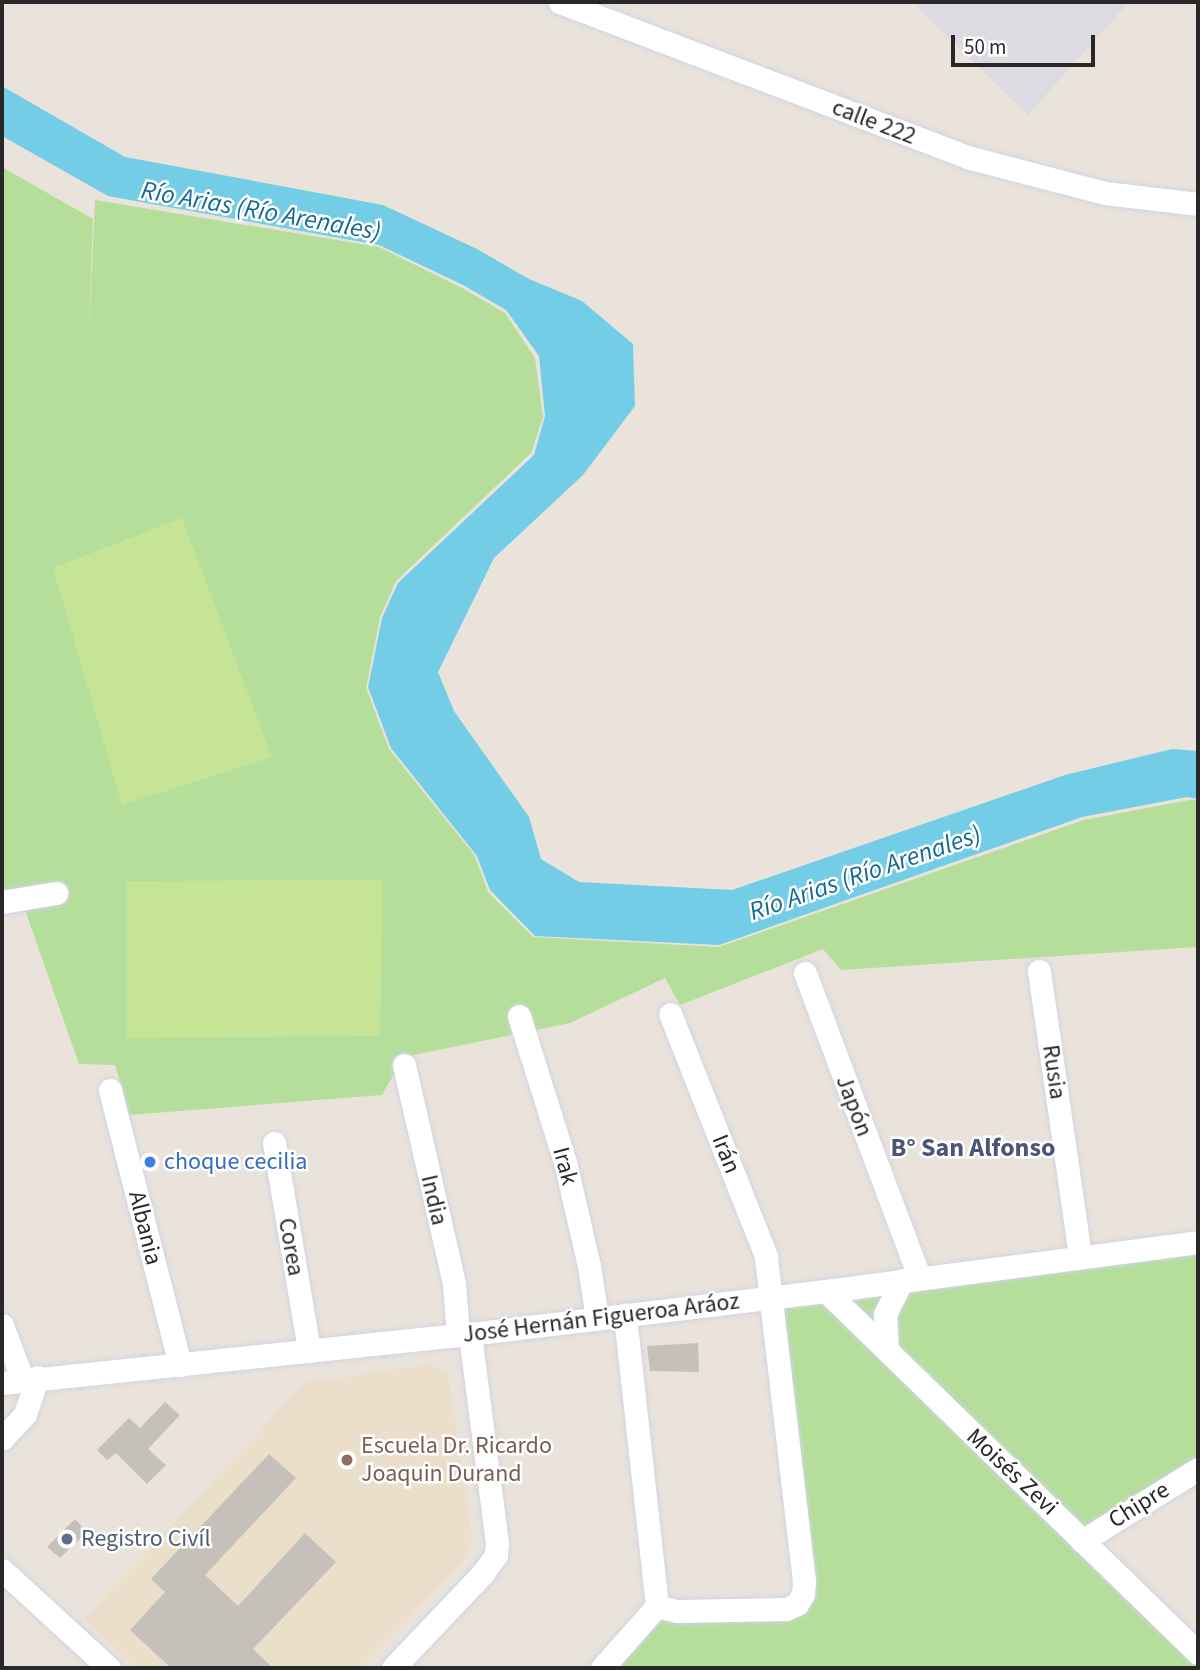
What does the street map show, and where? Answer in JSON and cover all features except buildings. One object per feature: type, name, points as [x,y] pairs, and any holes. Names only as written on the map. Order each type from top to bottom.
[{"type":"street","name":"calle 222","points":[[560,2],[967,157],[1105,193],[1198,204]]},
{"type":"street","points":[[2,902],[56,893]]},
{"type":"street","name":"Rusia","points":[[1040,971],[1080,1256]]},
{"type":"street","name":"Japón","points":[[805,974],[910,1279]]},
{"type":"street","name":"Irán","points":[[657,1606],[677,1611],[786,1609],[797,1604],[803,1594],[804,1581],[766,1255],[670,1013]]},
{"type":"street","name":"Irak","points":[[519,1016],[565,1162],[589,1266],[597,1318]]},
{"type":"street","name":"India","points":[[393,1668],[483,1573],[496,1555],[497,1543],[464,1334],[404,1065]]},
{"type":"street","name":"Albania","points":[[110,1090],[180,1365]]},
{"type":"street","name":"Corea","points":[[274,1143],[309,1351]]},
{"type":"street","name":"José Hernán Figueroa Aráoz","points":[[21,1380],[464,1334],[826,1291],[1198,1242]]},
{"type":"street","points":[[887,1350],[885,1314],[910,1279]]},
{"type":"street","name":"Moisés Zevi","points":[[826,1291],[1198,1653]]},
{"type":"street","points":[[602,1668],[657,1606],[625,1315]]},
{"type":"street","points":[[2,1325],[21,1380],[25,1415],[2,1439]]},
{"type":"street","name":"Chipre","points":[[1082,1541],[1198,1469]]},
{"type":"street","points":[[2,1570],[109,1668]]},
{"type":"shaded area","points":[[912,2],[1129,2],[1028,115]]},
{"type":"shaded area","name":"Escuela Dr. Ricardo Joaquin Durand","points":[[432,1364],[448,1375],[472,1536],[466,1558],[361,1668],[136,1668],[84,1619],[304,1383]]},
{"type":"green space","points":[[2,167],[93,219],[88,351],[95,200],[379,247],[462,288],[505,313],[535,358],[543,417],[531,453],[396,581],[380,617],[366,688],[389,749],[475,856],[488,892],[533,937],[719,947],[1084,820],[1198,800],[1198,947],[841,970],[823,949],[680,1005],[665,978],[570,1023],[404,1057],[382,1095],[129,1115],[115,1065],[79,1064],[18,890],[2,892]]},
{"type":"green space","points":[[182,518],[272,757],[122,805],[53,568]]},
{"type":"green space","points":[[383,880],[380,1036],[127,1038],[127,881]]},
{"type":"green space","points":[[1198,1242],[1198,1485],[1082,1541],[1198,1653],[1198,1668],[599,1668],[657,1606],[796,1604],[770,1298]]},
{"type":"water","name":"Río Arias (Río Arenales)","points":[[2,86],[125,157],[383,205],[477,249],[529,279],[582,301],[633,344],[635,406],[583,475],[494,558],[438,672],[454,711],[529,817],[541,859],[579,882],[732,890],[1065,775],[1172,749],[1198,751],[1198,799],[1187,797],[1082,817],[719,945],[535,936],[490,890],[477,856],[391,748],[368,687],[382,618],[398,583],[534,455],[545,416],[539,356],[506,310],[463,285],[379,245],[108,196],[2,136]]},
{"type":"place","name":"choque cecilia","points":[[150,1162]]},
{"type":"place","name":"Escuela Dr. Ricardo Joaquin Durand","points":[[347,1460]]},
{"type":"place","name":"Registro Civíl","points":[[67,1539]]},
{"type":"district","name":"B° San Alfonso","points":[[973,1148]]}]
